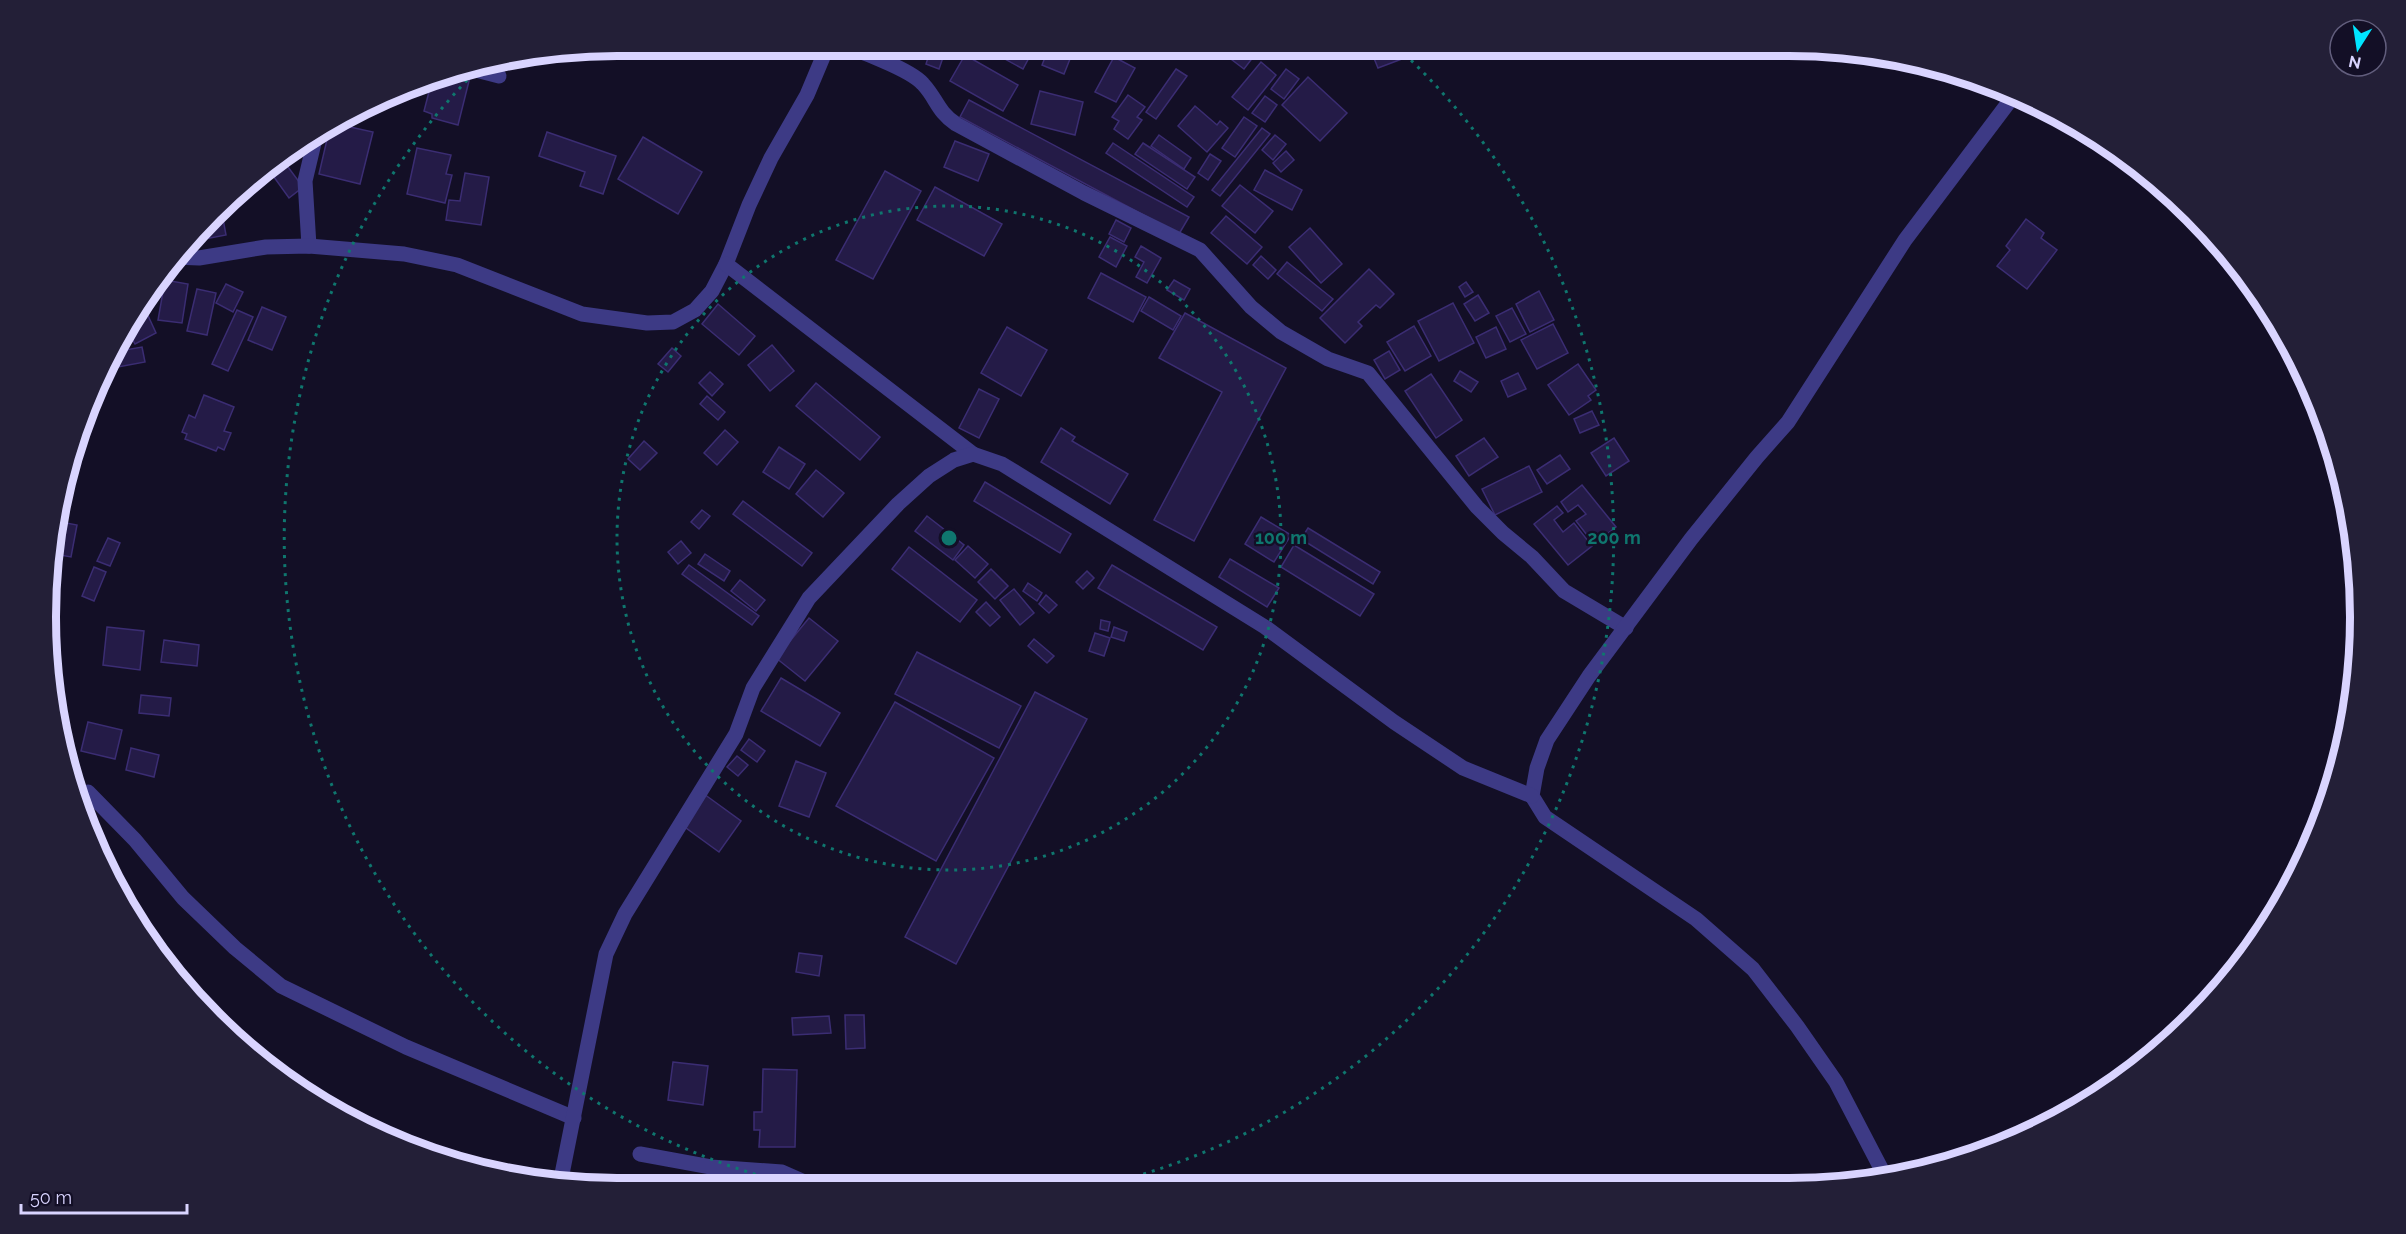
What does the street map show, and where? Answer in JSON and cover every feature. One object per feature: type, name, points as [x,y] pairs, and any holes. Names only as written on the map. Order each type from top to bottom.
[{"type":"street","points":[[186,258],[266,247],[309,246],[404,254],[457,265],[582,314],[647,323],[673,322],[695,310],[712,291],[726,264],[732,245],[771,158],[807,95],[823,56]]},
{"type":"street","points":[[870,56],[908,72],[921,82],[931,93],[944,116],[956,124],[1094,198],[1200,250],[1251,307],[1281,332],[1328,359],[1368,373],[1477,507],[1532,557],[1564,591],[1626,628]]},
{"type":"street","points":[[484,72],[499,76]]},
{"type":"street","points":[[1532,796],[1537,768],[1547,740],[1589,676],[1691,539],[1757,457],[1788,423],[1905,240],[2010,101]]},
{"type":"street","points":[[309,246],[305,181],[314,145]]},
{"type":"street","points":[[726,264],[973,454],[1002,464],[1265,627],[1394,722],[1463,768],[1532,796],[1545,817],[1696,919],[1754,969],[1836,1082],[1882,1171]]},
{"type":"street","points":[[562,1175],[606,954],[625,914],[736,734],[753,687],[808,598],[898,504],[929,476],[954,460],[973,454]]},
{"type":"street","points":[[88,792],[135,840],[183,898],[235,948],[281,986],[406,1047],[574,1118]]},
{"type":"street","points":[[640,1154],[711,1167],[782,1172],[796,1178]]},
{"type":"building","points":[[929,56],[944,56],[939,69],[926,64]]},
{"type":"building","points":[[964,56],[967,56],[1018,85],[1003,111],[950,81]]},
{"type":"building","points":[[999,56],[1030,56],[1023,69]]},
{"type":"building","points":[[1046,56],[1071,56],[1064,74],[1042,65]]},
{"type":"building","points":[[1227,56],[1254,56],[1244,69]]},
{"type":"building","points":[[1373,56],[1410,56],[1378,68]]},
{"type":"building","points":[[1114,57],[1135,68],[1116,102],[1095,92]]},
{"type":"building","points":[[1261,62],[1276,75],[1248,110],[1232,97]]},
{"type":"building","points":[[1176,69],[1187,76],[1156,119],[1146,112]]},
{"type":"building","points":[[1286,69],[1299,79],[1284,99],[1271,89]]},
{"type":"building","points":[[470,77],[458,125],[432,118],[432,114],[424,111],[430,88]]},
{"type":"building","points":[[1308,77],[1347,113],[1320,141],[1282,105]]},
{"type":"building","points":[[1040,91],[1083,102],[1075,135],[1031,124]]},
{"type":"building","points":[[1128,95],[1145,107],[1137,117],[1142,120],[1128,139],[1114,129],[1119,121],[1112,117]]},
{"type":"building","points":[[1265,96],[1277,105],[1265,122],[1252,113]]},
{"type":"building","points":[[969,100],[1189,217],[1179,234],[960,117]]},
{"type":"building","points":[[1195,106],[1217,125],[1220,121],[1228,128],[1207,152],[1178,126]]},
{"type":"building","points":[[1244,117],[1257,126],[1235,157],[1222,148]]},
{"type":"building","points":[[345,126],[373,132],[360,184],[319,174],[328,136]]},
{"type":"building","points":[[1262,128],[1270,134],[1220,196],[1212,190]]},
{"type":"building","points":[[547,132],[616,156],[603,194],[580,186],[585,172],[539,156]]},
{"type":"building","points":[[1159,135],[1191,158],[1184,169],[1151,146]]},
{"type":"building","points":[[1275,135],[1286,144],[1273,160],[1262,150]]},
{"type":"building","points":[[643,137],[702,172],[678,214],[618,179]]},
{"type":"building","points":[[955,141],[989,154],[978,181],[944,167]]},
{"type":"building","points":[[1113,143],[1194,197],[1187,207],[1106,153]]},
{"type":"building","points":[[1143,143],[1195,177],[1187,189],[1135,154]]},
{"type":"building","points":[[417,148],[451,155],[446,174],[452,175],[445,203],[407,194]]},
{"type":"building","points":[[1286,151],[1294,160],[1281,172],[1273,163]]},
{"type":"building","points":[[1210,154],[1221,161],[1208,180],[1198,173]]},
{"type":"building","points":[[286,164],[303,187],[289,198],[272,174]]},
{"type":"building","points":[[1265,170],[1302,190],[1292,210],[1254,190]]},
{"type":"building","points":[[885,171],[921,191],[873,279],[836,260]]},
{"type":"building","points":[[465,173],[489,177],[481,225],[446,220],[449,200],[460,201]]},
{"type":"building","points":[[1240,185],[1273,211],[1255,233],[1222,206]]},
{"type":"building","points":[[935,187],[1002,224],[984,256],[917,220]]},
{"type":"building","points":[[1226,216],[1262,247],[1247,264],[1211,233]]},
{"type":"building","points":[[223,217],[226,235],[202,240]]},
{"type":"building","points":[[2026,219],[2044,233],[2041,238],[2057,250],[2027,289],[1997,266],[2010,250],[2006,246]]},
{"type":"building","points":[[1116,220],[1131,228],[1124,242],[1109,234]]},
{"type":"building","points":[[1310,228],[1342,264],[1321,283],[1289,247]]},
{"type":"building","points":[[1110,237],[1127,246],[1116,267],[1099,257]]},
{"type":"building","points":[[1141,246],[1161,258],[1147,283],[1136,277],[1144,262],[1135,257]]},
{"type":"building","points":[[1261,256],[1276,270],[1268,279],[1253,265]]},
{"type":"building","points":[[1287,262],[1333,299],[1322,311],[1277,274]]},
{"type":"building","points":[[1369,269],[1394,294],[1380,308],[1376,305],[1358,322],[1362,326],[1345,343],[1320,318]]},
{"type":"building","points":[[1101,273],[1146,297],[1133,322],[1088,298]]},
{"type":"building","points":[[1174,280],[1190,289],[1184,300],[1167,290]]},
{"type":"building","points":[[168,281],[188,284],[182,323],[158,320],[164,286]]},
{"type":"building","points":[[1466,282],[1473,292],[1465,297],[1459,287]]},
{"type":"building","points":[[226,284],[243,292],[233,312],[216,303]]},
{"type":"building","points":[[197,289],[216,293],[207,335],[187,331]]},
{"type":"building","points":[[1539,291],[1554,320],[1530,332],[1516,304]]},
{"type":"building","points":[[1478,295],[1489,313],[1475,321],[1464,304]]},
{"type":"building","points":[[1149,297],[1181,316],[1173,330],[1141,311]]},
{"type":"building","points":[[1453,303],[1474,343],[1439,361],[1418,321]]},
{"type":"building","points":[[718,304],[755,336],[739,355],[702,324]]},
{"type":"building","points":[[262,307],[286,317],[272,350],[248,340]]},
{"type":"building","points":[[1512,308],[1526,334],[1510,342],[1496,316]]},
{"type":"building","points":[[237,310],[253,317],[228,371],[212,364]]},
{"type":"building","points":[[146,311],[156,333],[135,344],[131,336]]},
{"type":"building","points":[[1185,313],[1286,368],[1194,541],[1154,520],[1222,392],[1159,358]]},
{"type":"building","points":[[1553,324],[1568,353],[1537,369],[1521,340]]},
{"type":"building","points":[[1414,326],[1431,356],[1405,371],[1387,342]]},
{"type":"building","points":[[1007,327],[1047,350],[1021,396],[981,373]]},
{"type":"building","points":[[1496,327],[1506,349],[1486,358],[1476,337]]},
{"type":"building","points":[[772,345],[794,371],[770,391],[748,365]]},
{"type":"building","points":[[142,347],[145,362],[114,368],[123,350]]},
{"type":"building","points":[[672,348],[681,356],[668,372],[658,364]]},
{"type":"building","points":[[1389,351],[1400,370],[1385,379],[1374,360]]},
{"type":"building","points":[[1578,364],[1596,390],[1588,396],[1591,400],[1569,415],[1548,385]]},
{"type":"building","points":[[1460,371],[1478,382],[1471,392],[1454,381]]},
{"type":"building","points":[[710,372],[723,384],[712,396],[699,383]]},
{"type":"building","points":[[1518,373],[1526,389],[1508,397],[1501,381]]},
{"type":"building","points":[[1431,374],[1462,420],[1436,438],[1405,391]]},
{"type":"building","points":[[816,383],[880,437],[860,460],[796,406]]},
{"type":"building","points":[[979,389],[999,399],[979,438],[959,428]]},
{"type":"building","points":[[204,395],[234,407],[224,431],[231,433],[224,450],[218,447],[216,451],[185,439],[187,434],[182,432],[189,415],[195,418]]},
{"type":"building","points":[[707,396],[725,412],[718,420],[700,404]]},
{"type":"building","points":[[1592,411],[1599,425],[1580,433],[1574,419]]},
{"type":"building","points":[[1061,428],[1075,437],[1072,441],[1128,474],[1110,504],[1041,462]]},
{"type":"building","points":[[725,430],[738,442],[717,465],[704,453]]},
{"type":"building","points":[[1484,438],[1498,457],[1469,476],[1456,456]]},
{"type":"building","points":[[1614,438],[1629,461],[1606,476],[1591,453]]},
{"type":"building","points":[[644,441],[657,453],[640,470],[628,459]]},
{"type":"building","points":[[779,447],[805,464],[789,489],[763,472]]},
{"type":"building","points":[[1560,455],[1570,469],[1547,484],[1537,470]]},
{"type":"building","points":[[1529,466],[1542,492],[1495,515],[1482,489]]},
{"type":"building","points":[[816,470],[844,493],[823,517],[796,494]]},
{"type":"building","points":[[985,482],[1071,534],[1060,553],[974,501]]},
{"type":"building","points":[[1582,485],[1616,527],[1594,544],[1576,521],[1586,514],[1578,505],[1568,512],[1561,502]]},
{"type":"building","points":[[743,501],[812,553],[802,566],[733,514]]},
{"type":"building","points":[[1557,506],[1563,513],[1554,520],[1563,532],[1574,523],[1592,546],[1568,565],[1534,524]]},
{"type":"building","points":[[702,510],[710,516],[699,529],[691,522]]},
{"type":"building","points":[[927,516],[964,545],[953,560],[915,531]]},
{"type":"building","points":[[1261,517],[1291,535],[1274,562],[1245,544]]},
{"type":"building","points":[[63,522],[77,525],[71,557],[59,555]]},
{"type":"building","points":[[1308,528],[1380,572],[1373,584],[1301,539]]},
{"type":"building","points":[[108,538],[120,543],[110,566],[97,561]]},
{"type":"building","points":[[681,541],[691,553],[678,564],[668,552]]},
{"type":"building","points":[[1294,545],[1374,594],[1360,616],[1281,567]]},
{"type":"building","points":[[968,546],[988,564],[975,578],[955,560]]},
{"type":"building","points":[[909,547],[977,600],[960,622],[892,569]]},
{"type":"building","points":[[705,554],[730,571],[724,581],[698,564]]},
{"type":"building","points":[[1230,559],[1279,588],[1267,607],[1219,577]]},
{"type":"building","points":[[689,565],[759,616],[752,625],[682,574]]},
{"type":"building","points":[[1112,565],[1217,627],[1203,650],[1098,588]]},
{"type":"building","points":[[94,567],[106,572],[94,601],[82,596]]},
{"type":"building","points":[[991,569],[1008,586],[995,599],[978,582]]},
{"type":"building","points":[[1087,571],[1094,578],[1083,589],[1076,582]]},
{"type":"building","points":[[740,580],[765,600],[756,611],[731,591]]},
{"type":"building","points":[[1028,583],[1042,593],[1037,601],[1023,591]]},
{"type":"building","points":[[1014,589],[1034,613],[1020,625],[1000,600]]},
{"type":"building","points":[[1046,595],[1057,605],[1049,613],[1039,604]]},
{"type":"building","points":[[986,602],[1000,617],[990,626],[976,612]]},
{"type":"building","points":[[809,618],[838,641],[805,681],[776,658]]},
{"type":"building","points":[[1101,620],[1110,622],[1108,631],[1100,629]]},
{"type":"building","points":[[107,627],[144,631],[140,670],[103,665]]},
{"type":"building","points":[[1114,627],[1127,632],[1124,641],[1111,637]]},
{"type":"building","points":[[1095,633],[1110,638],[1104,656],[1089,651]]},
{"type":"building","points":[[1034,639],[1054,656],[1047,663],[1028,646]]},
{"type":"building","points":[[164,640],[199,645],[197,666],[161,662]]},
{"type":"building","points":[[917,652],[1021,706],[999,748],[895,694]]},
{"type":"building","points":[[781,678],[840,713],[820,746],[761,711]]},
{"type":"building","points":[[1035,692],[1087,719],[956,964],[905,937]]},
{"type":"building","points":[[141,695],[171,698],[169,716],[139,713]]},
{"type":"building","points":[[895,702],[994,758],[936,861],[836,806]]},
{"type":"building","points":[[88,722],[122,730],[115,759],[81,751]]},
{"type":"building","points":[[749,739],[765,751],[757,762],[741,750]]},
{"type":"building","points":[[131,748],[159,755],[154,777],[126,770]]},
{"type":"building","points":[[737,756],[748,765],[738,776],[727,767]]},
{"type":"building","points":[[796,761],[826,773],[809,817],[779,806]]},
{"type":"building","points":[[704,794],[741,821],[719,852],[682,825]]},
{"type":"building","points":[[799,953],[822,956],[819,976],[796,972]]},
{"type":"building","points":[[845,1015],[864,1015],[865,1048],[846,1049]]},
{"type":"building","points":[[829,1016],[831,1033],[793,1035],[792,1018]]},
{"type":"building","points":[[673,1062],[708,1066],[703,1105],[668,1100]]},
{"type":"building","points":[[763,1069],[797,1070],[795,1147],[759,1147],[760,1130],[754,1130],[754,1112],[762,1112]]}]
